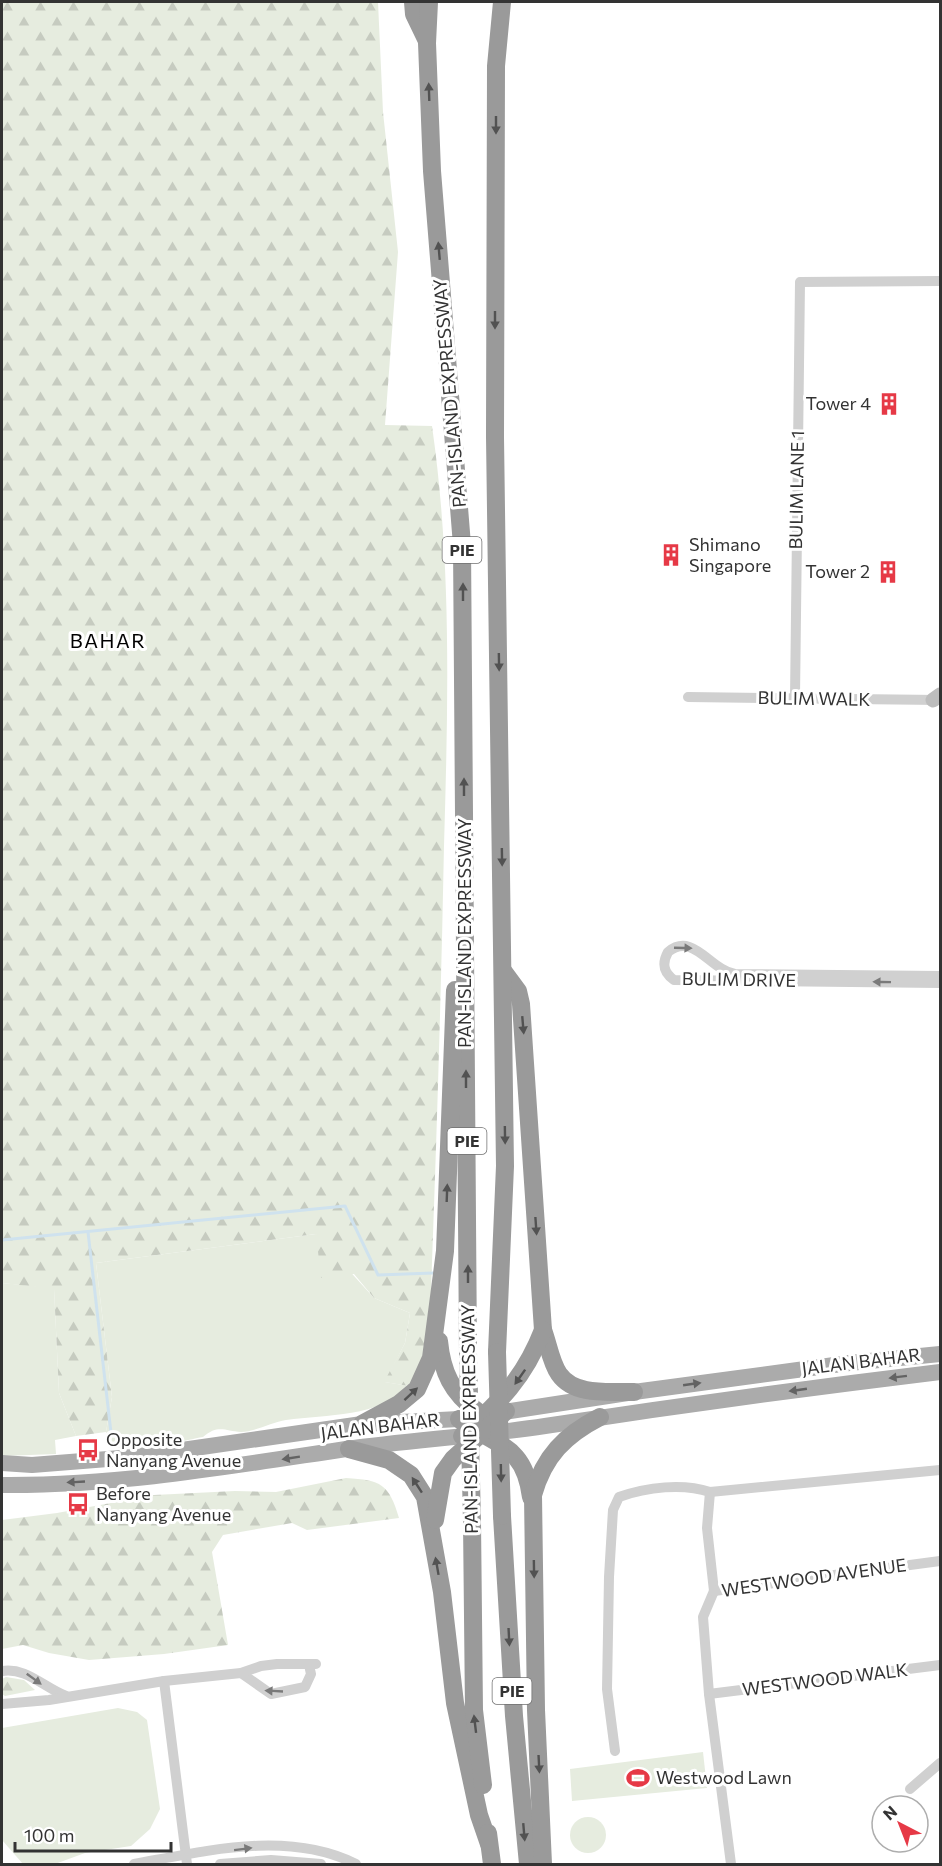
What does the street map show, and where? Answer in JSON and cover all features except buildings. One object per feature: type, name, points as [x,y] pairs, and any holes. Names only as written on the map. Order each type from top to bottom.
[{"type":"highway","points":[[413,2],[414,14],[427,43]]},
{"type":"highway","name":"PAN-ISLAND EXPRESSWAY","points":[[429,2],[427,43],[432,171],[462,545],[468,1353],[474,1710],[492,1864]]},
{"type":"highway","points":[[495,2],[496,66]]},
{"type":"highway","name":"PAN-ISLAND EXPRESSWAY","points":[[502,2],[496,66],[495,437],[505,1166],[497,1352],[502,1516],[514,1716],[528,1864]]},
{"type":"highway","points":[[362,1424],[399,1404],[417,1389],[431,1358],[438,1325],[445,1251],[455,988],[465,930]]},
{"type":"highway","points":[[504,972],[518,991],[521,1004],[543,1330],[559,1375],[574,1386],[588,1391],[634,1392]]},
{"type":"highway","points":[[438,1325],[442,1365],[451,1385],[483,1425],[513,1452],[528,1477],[532,1511],[536,1710],[543,1864]]},
{"type":"highway","points":[[433,1540],[443,1473],[531,1362],[543,1330]]},
{"type":"highway","points":[[532,1511],[538,1477],[553,1451],[578,1429],[600,1417]]},
{"type":"highway","points":[[349,1449],[389,1460],[411,1475],[425,1497],[455,1703],[479,1815],[489,1844]]},
{"type":"main road","name":"JALAN BAHAR","points":[[2,1485],[135,1479],[244,1466],[483,1425],[634,1392],[849,1363],[940,1354]]},
{"type":"main road","points":[[849,1363],[862,1368],[862,1375],[856,1382]]},
{"type":"main road","name":"JALAN BAHAR","points":[[2,1463],[33,1465],[133,1457],[362,1424],[483,1425],[600,1417],[940,1372]]},
{"type":"street","name":"BULIM LANE 1","points":[[795,698],[800,282],[940,281]]},
{"type":"street","name":"BULIM WALK","points":[[688,697],[938,699]]},
{"type":"street","name":"BULIM DRIVE","points":[[940,976],[735,974],[720,970],[697,949],[685,945],[668,951],[664,967],[674,980],[940,983]]},
{"type":"street","points":[[615,1751],[607,1689],[607,1646],[609,1576],[615,1501],[626,1494],[675,1487],[687,1486],[710,1492],[940,1470]]},
{"type":"street","points":[[710,1492],[707,1528],[714,1591]]},
{"type":"street","name":"WESTWOOD AVENUE","points":[[731,1864],[709,1694],[703,1617],[714,1591],[940,1561]]},
{"type":"street","points":[[2,1704],[164,1681],[241,1673],[277,1664],[313,1669],[305,1687],[271,1694],[241,1673]]},
{"type":"street","name":"WESTWOOD WALK","points":[[709,1694],[940,1665]]},
{"type":"street","points":[[2,1671],[23,1671],[47,1689],[66,1696]]},
{"type":"street","points":[[164,1681],[186,1860]]},
{"type":"street","points":[[910,1789],[940,1763]]},
{"type":"street","points":[[134,1864],[186,1860],[271,1845],[294,1846],[338,1855],[356,1864]]},
{"type":"street","points":[[220,1864],[271,1860],[321,1864]]},
{"type":"green space","points":[[2,2],[378,2],[383,112],[398,252],[385,425],[432,426],[446,583],[447,741],[430,1316],[422,1363],[409,1386],[384,1382],[405,1343],[410,1313],[374,1298],[354,1274],[321,1278],[316,1234],[96,1263],[112,1397],[106,1432],[76,1436],[59,1393],[54,1289],[2,1283]]},
{"type":"green space","points":[[316,1234],[374,1298],[410,1313],[405,1343],[385,1382],[409,1386],[383,1404],[352,1413],[286,1420],[246,1432],[217,1429],[203,1437],[140,1448],[128,1449],[108,1444],[106,1432],[112,1397],[96,1263]]},
{"type":"green space","points":[[2,1283],[54,1288],[59,1393],[76,1436],[55,1440],[56,1454],[2,1456]]},
{"type":"green space","points":[[346,1478],[368,1480],[382,1486],[391,1498],[399,1518],[307,1530],[292,1523],[223,1535],[212,1552],[228,1645],[164,1654],[89,1660],[49,1653],[23,1645],[2,1649],[2,1520],[57,1513],[154,1495],[235,1491],[276,1492]]},
{"type":"green space","points":[[6,1677],[24,1680],[35,1690],[5,1696],[2,1694],[2,1679]]},
{"type":"green space","points":[[118,1708],[137,1712],[147,1720],[160,1809],[150,1829],[131,1846],[85,1853],[55,1864],[23,1864],[2,1840],[2,1728]]},
{"type":"green space","name":"Westwood Lawn","points":[[703,1752],[707,1788],[572,1801],[570,1769]]},
{"type":"green space","points":[[588,1817],[601,1822],[606,1835],[601,1848],[588,1853],[575,1848],[570,1835],[575,1822]]},
{"type":"waterway","points":[[2,1240],[345,1206],[378,1275],[433,1273]]},
{"type":"waterway","points":[[88,1232],[111,1433]]},
{"type":"place","name":"Tower 4","points":[[889,404]]},
{"type":"place","name":"Shimano Singapore","points":[[671,555]]},
{"type":"place","name":"Tower 2","points":[[888,572]]},
{"type":"place","name":"Opposite Nanyang Avenue","points":[[88,1450]]},
{"type":"place","name":"Before Nanyang Avenue","points":[[78,1504]]},
{"type":"place","name":"Westwood Lawn","points":[[638,1778]]},
{"type":"district","name":"BAHAR","points":[[108,641]]}]
